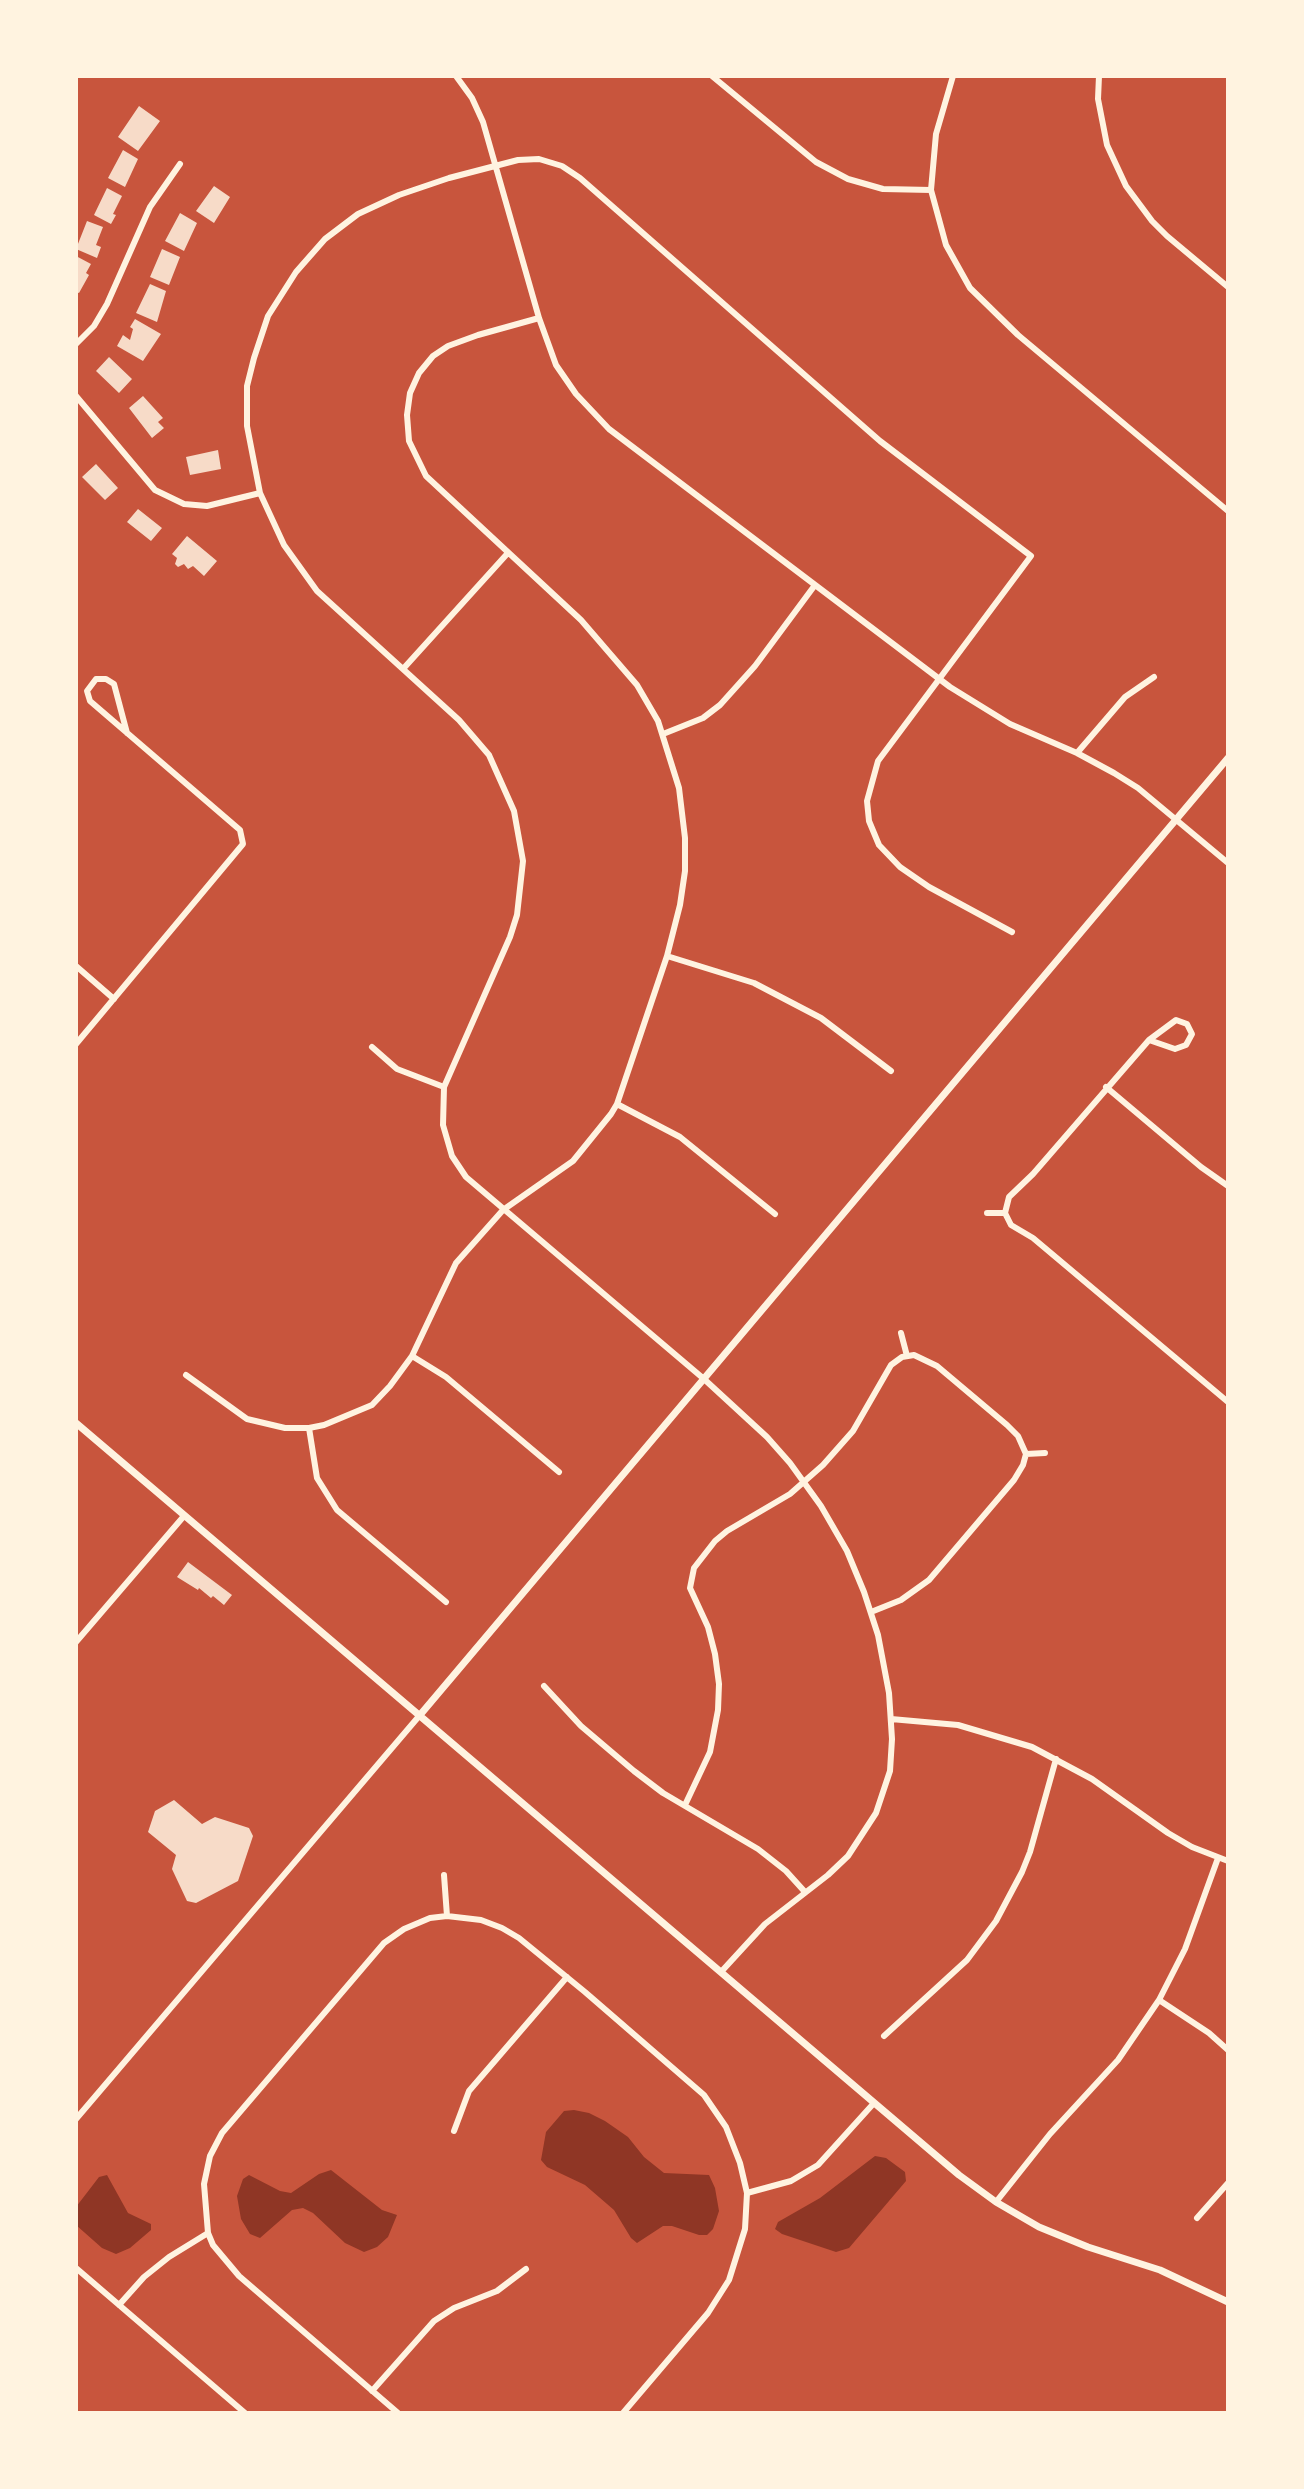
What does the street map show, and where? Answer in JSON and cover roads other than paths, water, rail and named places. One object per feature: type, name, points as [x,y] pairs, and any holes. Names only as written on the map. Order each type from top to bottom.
[{"type":"street","points":[[456,76],[472,98],[483,122],[539,318],[556,365],[576,394],[609,429],[938,678],[999,717],[1077,753],[1138,788],[1228,863]]},
{"type":"street","points":[[712,76],[816,162],[848,179],[883,189],[931,190]]},
{"type":"street","points":[[953,76],[936,134],[931,190],[946,245],[970,288],[1018,335],[1228,511]]},
{"type":"street","points":[[1099,76],[1098,99],[1107,145],[1126,186],[1167,236],[1228,287]]},
{"type":"street","points":[[721,1972],[765,1924],[848,1856],[876,1813],[890,1771],[891,1719],[884,1664],[871,1612],[847,1551],[804,1482],[767,1437],[704,1379],[466,1177],[452,1156],[443,1125],[444,1087],[510,937],[519,900],[523,861],[514,811],[489,755],[459,720],[330,605],[308,581],[284,545],[260,493],[247,426],[247,386],[268,316],[296,272],[325,239],[358,214],[399,195],[518,160],[539,159],[562,166],[580,178],[880,441],[1031,556],[878,761],[868,790],[869,821],[879,845],[900,867],[929,887],[1012,932]]},
{"type":"street","points":[[76,344],[94,326],[107,304],[150,207],[180,164]]},
{"type":"street","points":[[186,1375],[247,1419],[285,1428],[309,1428],[343,1419],[372,1405],[412,1356],[456,1263],[503,1210],[573,1161],[597,1134],[617,1104],[667,956],[680,905],[685,871],[685,838],[679,788],[658,721],[637,685],[613,654],[581,620],[426,476],[409,441],[407,415],[414,383],[426,364],[440,351],[478,335],[539,318]]},
{"type":"street","points":[[76,396],[155,490],[184,504],[207,506],[260,493]]},
{"type":"street","points":[[403,669],[507,554]]},
{"type":"street","points":[[663,734],[703,718],[720,705],[755,666],[815,585]]},
{"type":"street","points":[[1077,753],[1125,697],[1154,677]]},
{"type":"street","points":[[76,1044],[243,844],[240,830],[127,733],[90,701],[87,691],[96,679],[106,679],[114,684],[127,733]]},
{"type":"street","points":[[76,2119],[1228,758]]},
{"type":"street","points":[[667,956],[754,983],[821,1018],[891,1071]]},
{"type":"street","points":[[76,966],[114,999]]},
{"type":"street","points":[[1149,1040],[1175,1049],[1186,1045],[1192,1034],[1187,1024],[1176,1020],[1149,1040],[1033,1174],[1009,1197],[1005,1213],[1011,1225],[1033,1238],[1228,1402]]},
{"type":"street","points":[[372,1047],[397,1069],[444,1087]]},
{"type":"street","points":[[1106,1087],[1228,1186]]},
{"type":"street","points":[[617,1104],[680,1137],[775,1214]]},
{"type":"street","points":[[987,1213],[1005,1213]]},
{"type":"street","points":[[901,1333],[907,1356]]},
{"type":"street","points":[[412,1356],[446,1377],[559,1472]]},
{"type":"street","points":[[685,1805],[710,1752],[717,1720],[719,1684],[711,1638],[690,1588],[691,1574],[699,1560],[727,1531],[771,1507],[823,1465],[853,1431],[895,1360],[920,1356],[937,1366],[1018,1436],[1026,1454],[1014,1480],[929,1580],[901,1600],[871,1612]]},
{"type":"street","points":[[76,1423],[959,2175],[996,2202],[1065,2238],[1160,2270],[1228,2302]]},
{"type":"street","points":[[309,1428],[317,1478],[337,1510],[446,1602]]},
{"type":"street","points":[[1026,1454],[1045,1453]]},
{"type":"street","points":[[76,1642],[184,1516]]},
{"type":"street","points":[[544,1686],[605,1748],[634,1771],[758,1849],[786,1871],[805,1892]]},
{"type":"street","points":[[891,1719],[958,1725],[996,1735],[1056,1759],[1092,1779],[1168,1833],[1228,1861]]},
{"type":"street","points":[[884,2036],[952,1975],[996,1921],[1026,1862],[1056,1759]]},
{"type":"street","points":[[996,2202],[1050,2134],[1118,2060],[1159,2000],[1201,1911],[1218,1858]]},
{"type":"street","points":[[444,1875],[447,1916]]},
{"type":"street","points":[[398,2413],[239,2276],[213,2245],[208,2233],[203,2196],[206,2173],[216,2143],[232,2119],[384,1943],[404,1929],[430,1918],[447,1916],[481,1920],[502,1928],[567,1977],[712,2105],[736,2148],[747,2193],[742,2244],[722,2293],[623,2413]]},
{"type":"street","points":[[454,2131],[469,2091],[567,1977]]},
{"type":"street","points":[[1159,2000],[1209,2033],[1228,2050]]},
{"type":"street","points":[[747,2193],[791,2181],[818,2165],[874,2103]]},
{"type":"street","points":[[1197,2218],[1228,2183]]},
{"type":"street","points":[[119,2305],[144,2277],[208,2233]]},
{"type":"street","points":[[76,2268],[245,2413]]},
{"type":"street","points":[[372,2391],[434,2321],[454,2308],[497,2291],[526,2269]]}]
